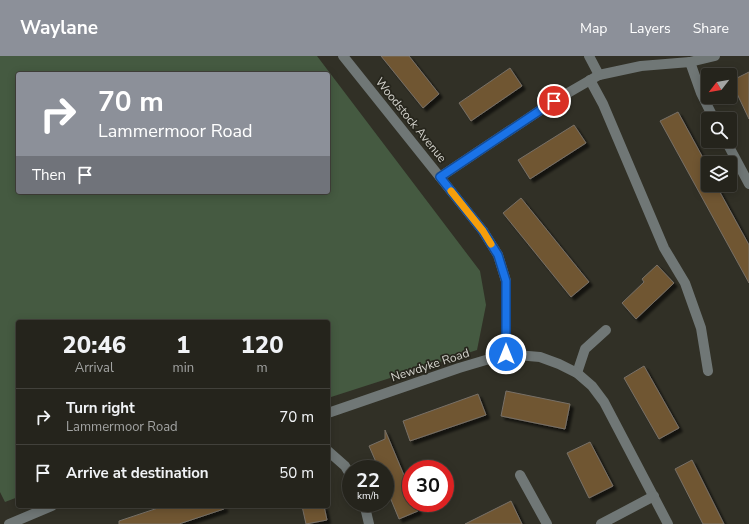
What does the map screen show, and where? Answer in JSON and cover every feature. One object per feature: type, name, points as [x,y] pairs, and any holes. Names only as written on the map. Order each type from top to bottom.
[{"type":"street","name":"Woodstock Avenue","points":[[343,56],[483,231],[498,255],[506,281],[506,354]]},
{"type":"street","points":[[589,56],[594,78],[603,104],[664,248],[685,283],[701,328],[708,371]]},
{"type":"street","points":[[440,177],[554,101],[594,78],[641,66],[690,62],[715,56]]},
{"type":"street","points":[[690,62],[700,93],[710,112]]},
{"type":"street","points":[[730,148],[749,184]]},
{"type":"street","points":[[577,373],[586,349],[606,330]]},
{"type":"street","name":"Newdyke Road","points":[[330,412],[459,368],[506,354],[540,357],[577,373],[592,386],[604,402],[668,524]]},
{"type":"street","points":[[330,452],[342,463]]},
{"type":"street","points":[[520,475],[547,524]]},
{"type":"street","points":[[601,524],[654,496]]},
{"type":"street","points":[[9,524],[47,508]]},
{"type":"street","points":[[366,512],[369,524]]},
{"type":"green space","points":[[0,56],[317,56],[329,72],[16,72],[16,194],[330,194],[330,73],[480,271],[486,305],[477,350],[330,397],[330,320],[16,320],[16,498],[5,502],[0,492]]},
{"type":"building","points":[[381,56],[409,56],[439,94],[423,108]]},
{"type":"building","points":[[510,68],[522,86],[471,121],[459,103]]},
{"type":"building","points":[[749,72],[749,119],[737,94],[737,78]]},
{"type":"building","points":[[678,112],[702,156],[701,192],[720,192],[749,245],[749,283],[660,121]]},
{"type":"building","points":[[574,125],[586,143],[530,179],[518,160]]},
{"type":"building","points":[[521,198],[589,282],[571,297],[503,213]]},
{"type":"building","points":[[657,265],[674,283],[636,319],[622,303],[644,282],[642,279]]},
{"type":"building","points":[[644,366],[679,428],[659,439],[624,378]]},
{"type":"building","points":[[506,391],[570,404],[565,429],[501,416]]},
{"type":"building","points":[[478,394],[486,415],[410,441],[403,421]]},
{"type":"building","points":[[385,430],[402,471],[402,512],[416,512],[399,519],[394,507],[394,460],[375,460],[369,446],[385,439]]},
{"type":"building","points":[[590,442],[613,486],[589,498],[567,453]]},
{"type":"building","points":[[692,460],[724,524],[703,524],[675,469]]},
{"type":"building","points":[[511,501],[522,524],[465,524]]},
{"type":"building","points":[[158,508],[224,508],[179,524],[119,524],[119,521]]},
{"type":"building","points":[[302,508],[324,508],[327,520],[306,524]]},
{"type":"slow traffic","points":[[451,191],[483,231],[491,244]]},
{"type":"route","points":[[506,354],[506,281],[498,255],[483,231],[440,177],[554,101]]}]
